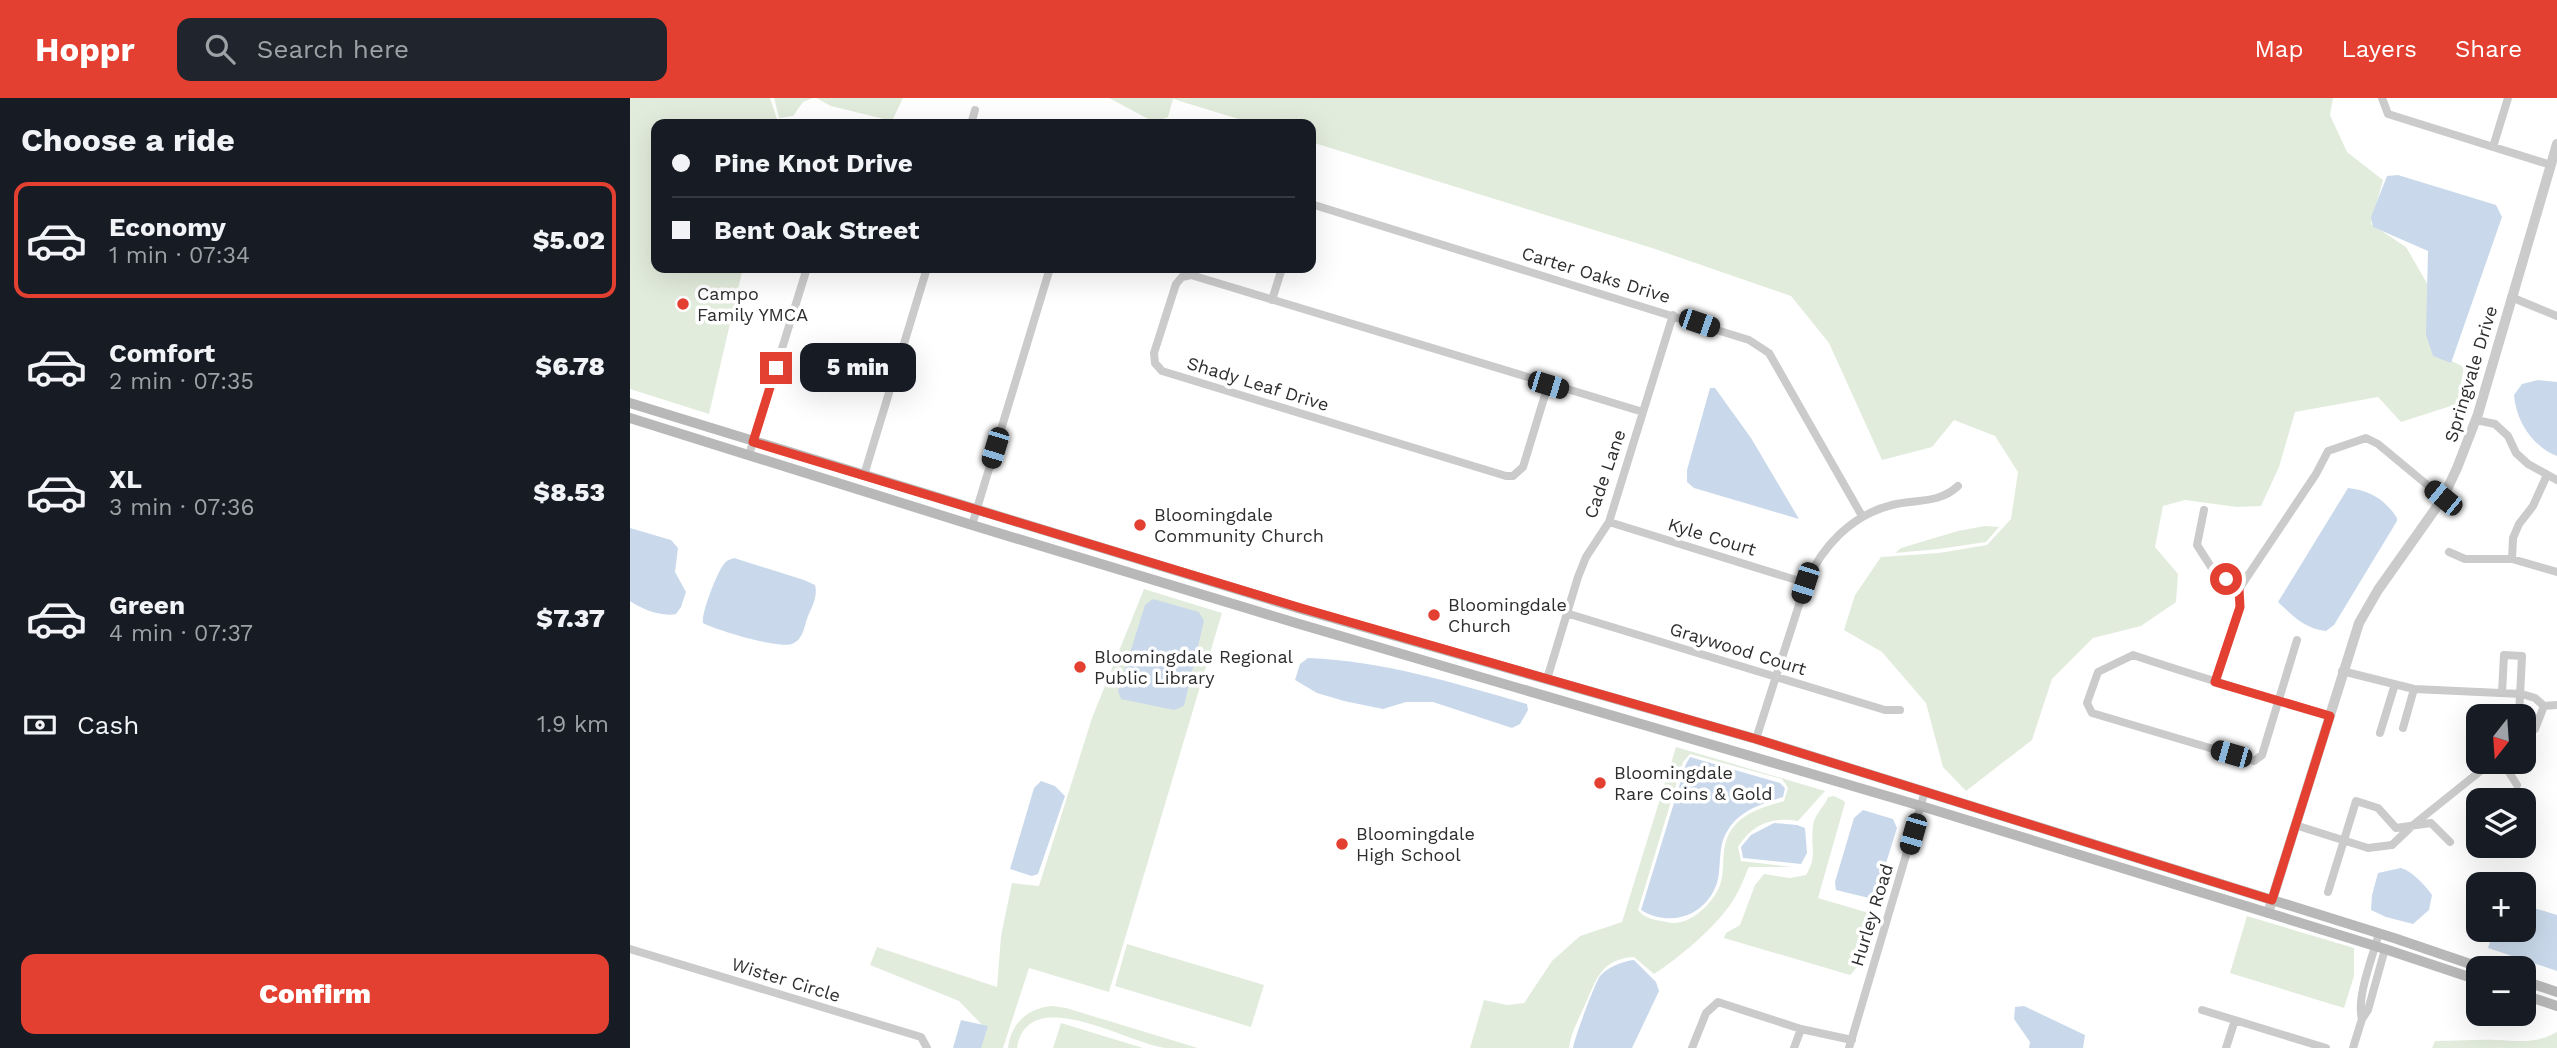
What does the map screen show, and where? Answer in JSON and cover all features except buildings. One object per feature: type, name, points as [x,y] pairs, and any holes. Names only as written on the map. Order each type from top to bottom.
[{"type":"main road","points":[[630,403],[1301,608],[1756,739],[2466,963]]},
{"type":"main road","points":[[630,418],[1297,623],[1921,806],[2466,976]]},
{"type":"main road","points":[[1297,623],[1301,608]]},
{"type":"main road","points":[[1543,694],[1547,679]]},
{"type":"main road","points":[[1674,732],[1685,719]]},
{"type":"main road","points":[[2536,985],[2557,992]]},
{"type":"main road","points":[[2536,999],[2557,1006]]},
{"type":"street","points":[[2382,98],[2388,114],[2551,165]]},
{"type":"street","points":[[2493,147],[2508,98]]},
{"type":"street","points":[[972,119],[975,110]]},
{"type":"street","name":"Springvale Drive","points":[[2268,913],[2359,623],[2443,498],[2476,420],[2557,144]]},
{"type":"street","name":"Carter Oaks Drive","points":[[1316,206],[1749,340],[1769,353],[1862,516]]},
{"type":"street","points":[[749,455],[805,273]]},
{"type":"street","points":[[864,475],[925,273]]},
{"type":"street","points":[[972,525],[1048,273]]},
{"type":"street","points":[[1272,300],[1280,273]]},
{"type":"street","name":"Shady Leaf Drive","points":[[1548,385],[1523,467],[1513,476],[1506,476],[1161,372],[1155,363],[1154,353],[1176,284],[1182,276],[1191,275],[1643,412]]},
{"type":"street","points":[[2511,297],[2557,316]]},
{"type":"street","name":"Cade Lane","points":[[1547,679],[1566,612],[1586,556],[1609,522],[1673,315]]},
{"type":"street","points":[[2476,420],[2495,424],[2508,436],[2516,453],[2528,464],[2557,480]]},
{"type":"street","points":[[2215,682],[2240,607],[2239,589],[2316,474],[2328,451],[2366,438],[2378,444],[2443,498]]},
{"type":"street","points":[[2512,559],[2513,538],[2519,524],[2533,506],[2547,475]]},
{"type":"street","points":[[1756,739],[1805,583],[1826,546],[1862,516],[1891,506],[1947,496],[1958,486]]},
{"type":"street","points":[[2204,510],[2197,545],[2213,570],[2239,589]]},
{"type":"street","name":"Kyle Court","points":[[1609,522],[1805,583]]},
{"type":"street","points":[[2449,552],[2465,559],[2512,559],[2557,572]]},
{"type":"street","name":"Graywood Court","points":[[1566,612],[1775,678],[1885,710],[1900,710]]},
{"type":"street","points":[[2297,640],[2279,701],[2262,755],[2254,761],[2092,713],[2087,703],[2098,672],[2133,655],[2215,682],[2279,701],[2330,716]]},
{"type":"street","points":[[2502,693],[2504,654],[2522,656],[2520,704]]},
{"type":"street","points":[[2342,671],[2414,689],[2520,694],[2535,698],[2544,706],[2557,705]]},
{"type":"street","points":[[2380,733],[2395,684]]},
{"type":"street","points":[[2403,728],[2414,689]]},
{"type":"street","points":[[2536,726],[2544,706]]},
{"type":"street","points":[[2295,825],[2368,848],[2392,845],[2477,774]]},
{"type":"street","points":[[2510,774],[2517,785]]},
{"type":"street","name":"Hurley Road","points":[[1851,1044],[1925,791]]},
{"type":"street","points":[[2328,892],[2356,801],[2378,808],[2396,828],[2431,823],[2450,842]]},
{"type":"street","points":[[2353,1048],[2362,1019],[2361,1006],[2380,947],[2379,933]]},
{"type":"street","name":"Wister Circle","points":[[630,948],[921,1037],[927,1048]]},
{"type":"street","points":[[1692,1048],[1706,1013],[1718,1002],[1851,1044]]},
{"type":"street","points":[[2202,1010],[2326,1048]]},
{"type":"street","points":[[2226,1048],[2235,1020]]},
{"type":"street","points":[[1794,1048],[1801,1029]]},
{"type":"green space","points":[[630,98],[770,98],[777,119],[651,119],[651,273],[742,273],[709,414],[630,389]]},
{"type":"green space","points":[[774,98],[813,98],[803,102],[793,116],[779,118]]},
{"type":"green space","points":[[816,98],[903,98],[893,119],[831,106]]},
{"type":"green space","points":[[1109,98],[2333,98],[2330,115],[2347,152],[2383,180],[2371,224],[2406,247],[2428,285],[2433,352],[2464,367],[2457,404],[2401,422],[2378,397],[2295,412],[2279,467],[2261,506],[2237,507],[2185,500],[2163,506],[2155,547],[2178,574],[2176,602],[2141,626],[2093,638],[2052,679],[2032,740],[1966,791],[1943,767],[1926,703],[1882,652],[1844,630],[1855,595],[1881,557],[1939,553],[1987,545],[2011,519],[2018,472],[1995,436],[1954,420],[1932,447],[1882,460],[1829,343],[1791,296],[1652,248],[1316,144],[1316,119],[1239,119],[1173,99],[1168,117],[1148,119]]},
{"type":"green space","points":[[1985,526],[1999,527],[1986,542],[1895,553],[1901,548]]},
{"type":"green space","points":[[1144,589],[1222,613],[1109,992],[1029,968],[1003,1048],[978,1048],[984,1027],[959,1001],[870,965],[877,947],[997,987],[1001,936],[1012,883],[1039,886],[1092,718]]},
{"type":"green space","points":[[1676,747],[1825,791],[1798,821],[1772,821],[1757,827],[1738,847],[1741,861],[1792,867],[1749,867],[1737,894],[1720,918],[1687,950],[1654,974],[1634,957],[1606,967],[1592,988],[1569,1048],[1470,1048],[1484,1000],[1507,1005],[1524,1003],[1552,961],[1580,936],[1622,922]],"holes":[[[1690,754],[1782,779],[1788,788],[1784,801],[1747,815],[1730,832],[1725,845],[1720,885],[1706,907],[1691,918],[1675,923],[1651,919],[1638,910],[1683,762]]]},
{"type":"green space","points":[[1834,796],[1845,803],[1818,898],[1869,913],[1865,946],[1850,975],[1724,938],[1726,933],[1740,925],[1755,885],[1764,874],[1790,878],[1806,875],[1813,856],[1814,822],[1828,797]]},
{"type":"green space","points":[[2247,916],[2354,948],[2354,976],[2344,1008],[2230,973]]},
{"type":"green space","points":[[1127,944],[1264,985],[1251,1027],[1115,986]]},
{"type":"green space","points":[[1052,1006],[1198,1048],[1165,1048],[1081,1021],[1059,1018],[1039,1019],[1025,1029],[1017,1048],[1008,1048],[1013,1031],[1022,1018],[1035,1010]]},
{"type":"green space","points":[[1061,1023],[1143,1048],[1053,1048]]},
{"type":"green space","points":[[2557,1032],[2557,1048],[2432,1048],[2435,1041],[2528,1041]]},
{"type":"water","points":[[2398,175],[2496,205],[2502,217],[2451,363],[2433,356],[2426,335],[2428,251],[2373,227],[2371,217],[2387,176]]},
{"type":"water","points":[[2538,380],[2557,382],[2557,456],[2540,446],[2527,432],[2515,405],[2514,395],[2522,384]]},
{"type":"water","points":[[1710,388],[1715,388],[1751,438],[1799,519],[1694,488],[1687,482],[1687,470]]},
{"type":"water","points":[[2348,488],[2376,497],[2388,506],[2397,521],[2334,625],[2326,631],[2319,630],[2300,621],[2278,602]]},
{"type":"water","points":[[630,528],[671,540],[678,548],[675,572],[686,592],[676,614],[652,612],[630,601]]},
{"type":"water","points":[[734,558],[815,585],[814,601],[803,632],[796,642],[774,644],[703,623],[717,575],[728,560]]},
{"type":"water","points":[[1153,599],[1199,612],[1204,621],[1184,706],[1174,710],[1121,699],[1118,691],[1145,605]]},
{"type":"water","points":[[1308,658],[1419,674],[1527,704],[1528,710],[1520,724],[1512,728],[1433,702],[1406,702],[1383,709],[1344,701],[1317,693],[1295,680],[1300,664]]},
{"type":"water","points":[[1690,757],[1780,783],[1785,788],[1783,797],[1745,813],[1728,830],[1722,843],[1717,883],[1705,904],[1686,916],[1664,918],[1641,910]]},
{"type":"water","points":[[1041,781],[1055,786],[1065,796],[1038,874],[1032,876],[1010,869],[1034,788]]},
{"type":"water","points":[[1863,810],[1893,819],[1897,828],[1876,895],[1869,898],[1836,890],[1835,882],[1854,818]]},
{"type":"water","points":[[1774,823],[1805,828],[1807,853],[1801,864],[1743,858],[1741,847],[1751,835]]},
{"type":"water","points":[[2401,868],[2410,872],[2432,895],[2429,910],[2413,924],[2371,910],[2378,873]]},
{"type":"water","points":[[2536,909],[2557,915],[2557,971],[2536,964],[2536,956],[2512,956],[2488,948],[2490,942],[2536,942]]},
{"type":"water","points":[[1634,960],[1656,982],[1659,991],[1632,1048],[1573,1048],[1600,976],[1616,965]]},
{"type":"water","points":[[2024,1006],[2085,1035],[2083,1048],[2029,1048],[2030,1042],[2014,1019],[2015,1007]]},
{"type":"water","points":[[961,1020],[988,1026],[981,1048],[953,1048]]},
{"type":"place","name":"Campo Family YMCA","points":[[683,304]]},
{"type":"place","name":"Bloomingdale Community Church","points":[[1140,525]]},
{"type":"place","name":"Bloomingdale Church","points":[[1434,615]]},
{"type":"place","name":"Bloomingdale Regional Public Library","points":[[1080,667]]},
{"type":"place","name":"Bloomingdale Rare Coins & Gold","points":[[1600,783]]},
{"type":"place","name":"Bloomingdale High School","points":[[1342,844]]},
{"type":"route","points":[[776,368],[753,442],[1301,608],[1756,739],[2272,900],[2330,716],[2215,682],[2240,607],[2239,589],[2226,579]]}]
